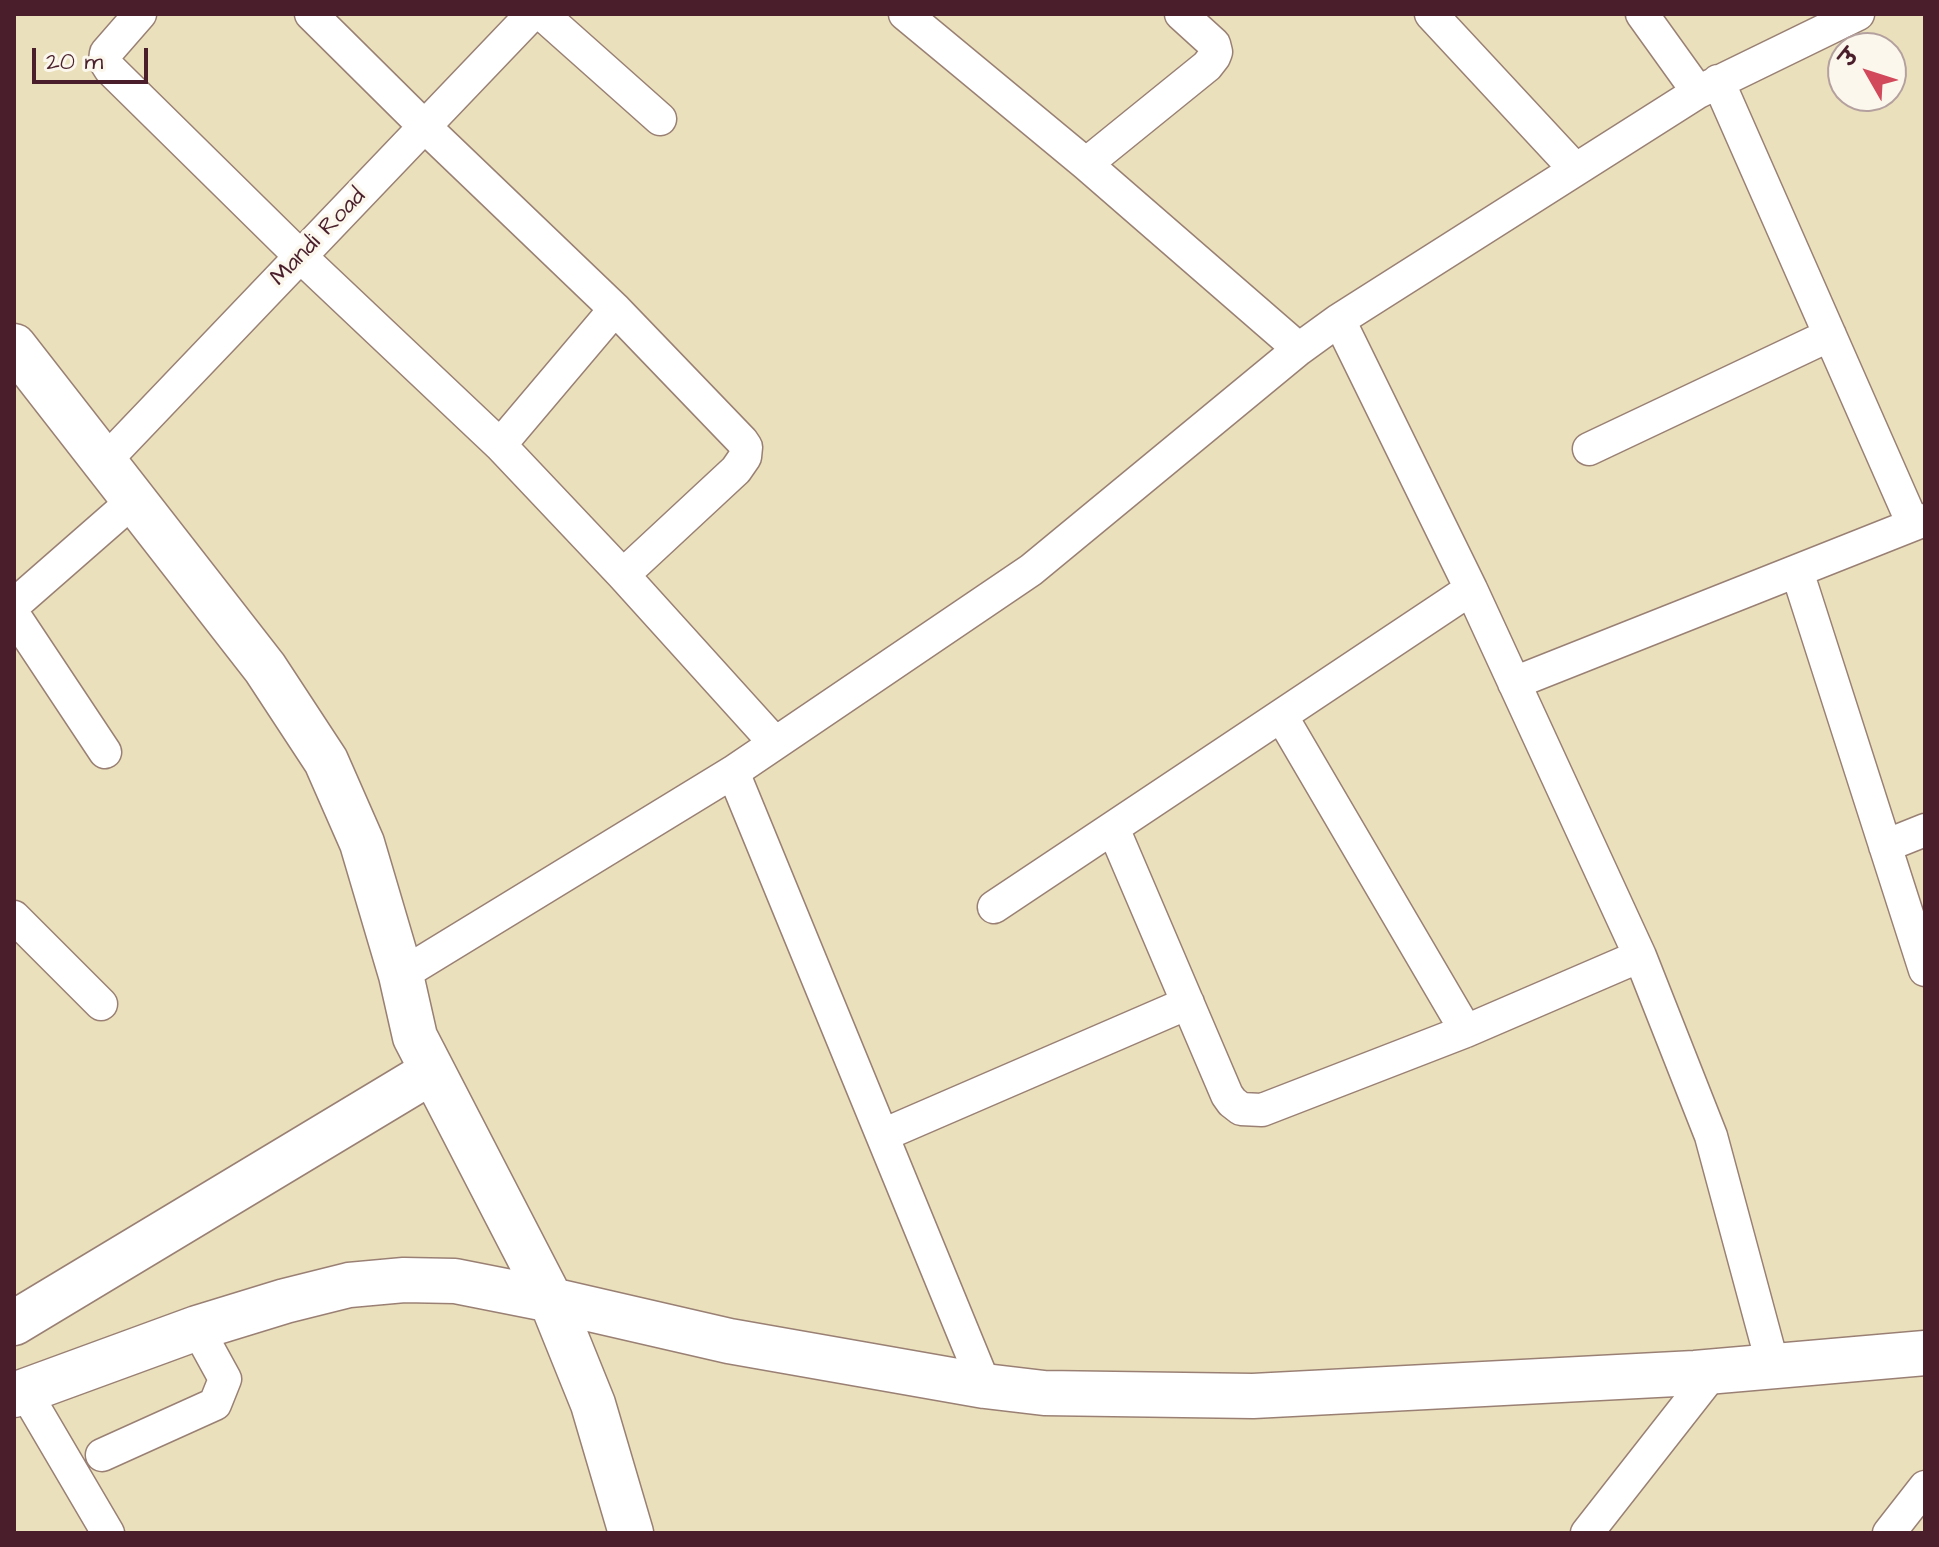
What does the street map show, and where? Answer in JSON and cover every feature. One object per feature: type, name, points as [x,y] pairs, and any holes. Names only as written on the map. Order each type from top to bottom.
[{"type":"street","points":[[140,14],[106,53],[105,61],[110,69],[301,257],[500,445],[775,743]]},
{"type":"street","points":[[311,14],[615,309],[746,447],[745,457],[736,470],[623,575]]},
{"type":"street","name":"Mandi Road","points":[[104,462],[532,14]]},
{"type":"street","points":[[542,14],[660,119]]},
{"type":"street","points":[[905,14],[1086,164],[1299,349]]},
{"type":"street","points":[[1086,164],[1207,66],[1214,57],[1214,44],[1181,14]]},
{"type":"street","points":[[1431,14],[1575,169]]},
{"type":"street","points":[[1514,683],[1919,522],[1708,86],[1642,14]]},
{"type":"street","points":[[401,975],[733,772],[1031,570],[1299,349],[1339,320],[1708,86],[1858,14]]},
{"type":"street","points":[[500,445],[615,309]]},
{"type":"street","points":[[1339,320],[1471,589],[1640,956],[1711,1136],[1773,1366]]},
{"type":"street","points":[[1589,449],[1830,335]]},
{"type":"street","points":[[14,346],[265,668],[326,761],[362,843],[401,975],[415,1037],[551,1300],[593,1404],[631,1533]]},
{"type":"street","points":[[14,605],[134,500]]},
{"type":"street","points":[[1797,571],[1925,970]]},
{"type":"street","points":[[994,907],[1471,589]]},
{"type":"street","points":[[14,615],[105,752]]},
{"type":"street","points":[[1282,717],[1466,1031]]},
{"type":"street","points":[[733,772],[985,1386]]},
{"type":"street","points":[[1113,828],[1227,1095],[1241,1109],[1262,1110],[1466,1031],[1640,956]]},
{"type":"street","points":[[1885,846],[1925,830]]},
{"type":"street","points":[[14,917],[101,1004]]},
{"type":"street","points":[[883,1135],[1188,1003]]},
{"type":"street","points":[[14,1323],[431,1072]]},
{"type":"street","points":[[108,1533],[19,1393],[197,1328],[349,1285],[404,1280],[455,1281],[729,1341],[985,1386],[1044,1393],[1253,1396],[1714,1371],[1925,1353]]},
{"type":"street","points":[[102,1455],[215,1404],[225,1379],[197,1328]]},
{"type":"street","points":[[1587,1533],[1714,1371]]},
{"type":"street","points":[[1889,1533],[1925,1487]]}]
